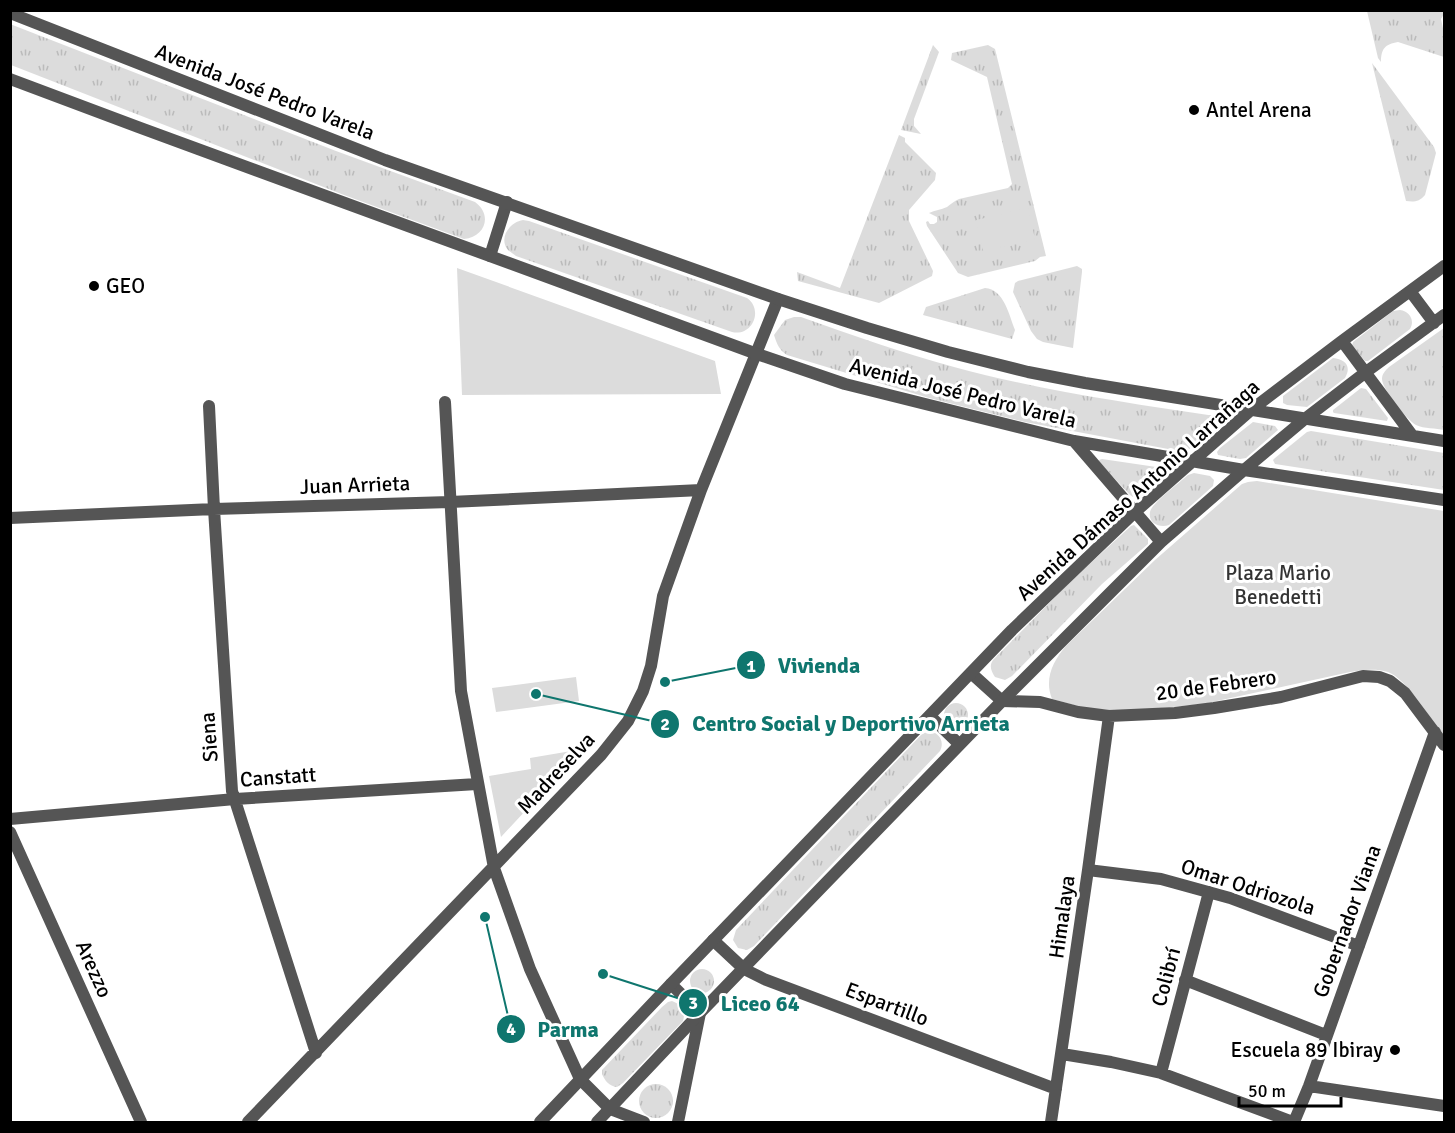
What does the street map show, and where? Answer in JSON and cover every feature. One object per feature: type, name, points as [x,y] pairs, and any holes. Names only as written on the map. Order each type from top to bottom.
[{"type":"street","name":"Avenida José Pedro Varela","points":[[10,13],[385,159],[867,328],[1028,372],[1444,441]]},
{"type":"street","name":"Avenida José Pedro Varela","points":[[10,79],[757,354],[845,384],[1074,441],[1244,470],[1444,500]]},
{"type":"street","points":[[489,256],[507,202]]},
{"type":"street","name":"Avenida Dámaso Antonio Larrañaga","points":[[540,1122],[1012,630],[1135,513],[1251,410],[1444,266]]},
{"type":"street","points":[[1410,291],[1434,323]]},
{"type":"street","name":"Madreselva","points":[[248,1122],[494,868],[601,755],[628,721],[643,691],[651,666],[663,596],[701,490],[778,298]]},
{"type":"street","points":[[597,1122],[959,744],[1161,542],[1306,418],[1444,315]]},
{"type":"street","points":[[1342,341],[1412,435]]},
{"type":"street","points":[[445,402],[461,691],[494,868],[530,969],[580,1079],[610,1109],[644,1122]]},
{"type":"street","name":"Siena","points":[[209,406],[232,791],[316,1053]]},
{"type":"street","points":[[1074,441],[1161,542]]},
{"type":"street","name":"Juan Arrieta","points":[[10,518],[450,502],[701,490]]},
{"type":"street","points":[[971,673],[1002,701]]},
{"type":"street","name":"20 de Febrero","points":[[1002,701],[1040,702],[1078,712],[1108,716],[1175,713],[1281,697],[1363,676],[1379,677],[1390,681],[1405,693],[1444,745]]},
{"type":"street","points":[[930,716],[959,744]]},
{"type":"street","name":"Himalaya","points":[[1051,1122],[1108,716]]},
{"type":"street","name":"Gobernador Viana","points":[[1294,1122],[1309,1086],[1435,732]]},
{"type":"street","name":"Canstatt","points":[[10,819],[235,799],[477,784]]},
{"type":"street","name":"Arezzo","points":[[10,832],[141,1122]]},
{"type":"street","name":"Omar Odriozola","points":[[1088,870],[1161,879],[1209,892],[1359,946]]},
{"type":"street","name":"Colibrí","points":[[1161,1073],[1209,892]]},
{"type":"street","name":"Espartillo","points":[[713,940],[744,969],[764,979],[1056,1089]]},
{"type":"street","points":[[1185,980],[1326,1035]]},
{"type":"street","points":[[671,984],[700,1013]]},
{"type":"street","points":[[678,1122],[700,1013]]},
{"type":"street","points":[[1062,1054],[1161,1073],[1294,1122]]},
{"type":"street","points":[[1309,1086],[1444,1106]]},
{"type":"green space","points":[[1367,11],[1444,11],[1441,19],[1444,33],[1444,57],[1398,42],[1385,48],[1381,62],[1378,58]]},
{"type":"green space","points":[[10,24],[336,151],[475,202],[484,213],[484,225],[477,234],[464,239],[344,195],[11,65]]},
{"type":"green space","points":[[933,45],[939,52],[914,119],[914,126],[921,134],[901,130]]},
{"type":"green space","points":[[988,45],[995,49],[1046,256],[1035,261],[968,277],[958,273],[926,222],[934,224],[937,222],[937,217],[929,213],[947,207],[959,199],[1008,188],[1012,184],[987,77],[951,60],[952,53]]},
{"type":"green space","points":[[1372,63],[1434,147],[1436,153],[1425,195],[1416,201],[1406,201]]},
{"type":"green space","points":[[899,135],[905,138],[905,142],[936,173],[935,180],[909,210],[909,221],[933,271],[932,276],[879,303],[798,281],[797,272],[840,288]]},
{"type":"green space","points":[[1028,208],[1035,239],[983,251],[976,220]]},
{"type":"green space","points":[[523,220],[747,298],[755,309],[753,321],[745,330],[732,332],[516,256],[508,250],[504,241],[510,227]]},
{"type":"green space","points":[[1077,266],[1082,269],[1082,272],[1073,348],[1043,342],[1037,339],[1031,331],[1013,292],[1015,283]]},
{"type":"green space","points":[[457,268],[715,361],[721,394],[462,395]]},
{"type":"green space","points":[[985,288],[997,293],[1005,304],[1015,330],[1012,339],[923,315],[926,307]]},
{"type":"green space","points":[[1400,310],[1411,317],[1410,329],[1365,361],[1352,346],[1353,342],[1393,311]]},
{"type":"green space","points":[[801,317],[877,344],[954,367],[1018,383],[1215,416],[1219,420],[1218,425],[1184,452],[1025,422],[929,398],[787,355],[782,351],[774,335],[785,320]]},
{"type":"green space","points":[[1444,328],[1444,430],[1423,427],[1412,422],[1390,397],[1382,379],[1389,367]]},
{"type":"green space","points":[[1333,358],[1346,364],[1348,370],[1345,378],[1307,407],[1283,403],[1283,396]]},
{"type":"green space","points":[[1361,388],[1366,389],[1388,418],[1387,421],[1333,412]]},
{"type":"green space","points":[[1253,422],[1275,426],[1278,430],[1246,458],[1218,455],[1220,448]]},
{"type":"green space","points":[[1311,431],[1444,453],[1444,490],[1275,464],[1273,460],[1275,458]]},
{"type":"green space","points":[[1099,460],[1163,468],[1165,471],[1133,497],[1100,463]]},
{"type":"green space","points":[[1194,473],[1210,476],[1214,480],[1213,486],[1169,525],[1162,526],[1153,522],[1150,512],[1155,504],[1188,475]]},
{"type":"green space","name":"Plaza Mario Benedetti","points":[[1257,481],[1444,511],[1444,737],[1403,683],[1388,672],[1378,670],[1350,672],[1203,704],[1141,710],[1085,708],[1052,699],[1049,677],[1057,658],[1066,646],[1155,560],[1242,484]]},
{"type":"green space","points":[[1134,525],[1148,539],[1148,544],[1102,584],[1012,676],[1005,680],[995,677],[991,668],[993,660],[1072,580]]},
{"type":"green space","points":[[576,677],[579,701],[496,712],[492,688]]},
{"type":"green space","points":[[956,703],[965,706],[968,715],[965,724],[956,727],[947,724],[944,715],[947,706]]},
{"type":"green space","points":[[928,731],[940,738],[942,744],[940,751],[754,946],[747,950],[738,948],[733,940],[736,930],[921,735]]},
{"type":"green space","points":[[583,749],[501,837],[489,776],[531,769],[530,758]]},
{"type":"green space","points":[[702,969],[711,972],[714,981],[711,990],[702,993],[693,990],[690,981],[693,972]]},
{"type":"green space","points":[[672,1001],[682,1008],[683,1021],[623,1083],[617,1087],[606,1081],[602,1070],[662,1007]]},
{"type":"green space","points":[[656,1084],[668,1089],[673,1101],[668,1113],[656,1118],[644,1113],[639,1101],[644,1089]]},
{"type":"place","name":"Antel Arena","points":[[1194,110]]},
{"type":"place","name":"GEO","points":[[94,286]]},
{"type":"place","name":"Vivienda","points":[[665,682]]},
{"type":"place","name":"Centro Social y Deportivo Arrieta","points":[[536,694]]},
{"type":"place","name":"Parma","points":[[485,917]]},
{"type":"place","name":"Liceo 64","points":[[603,974]]},
{"type":"place","name":"Escuela 89 Ibiray","points":[[1395,1050]]}]
